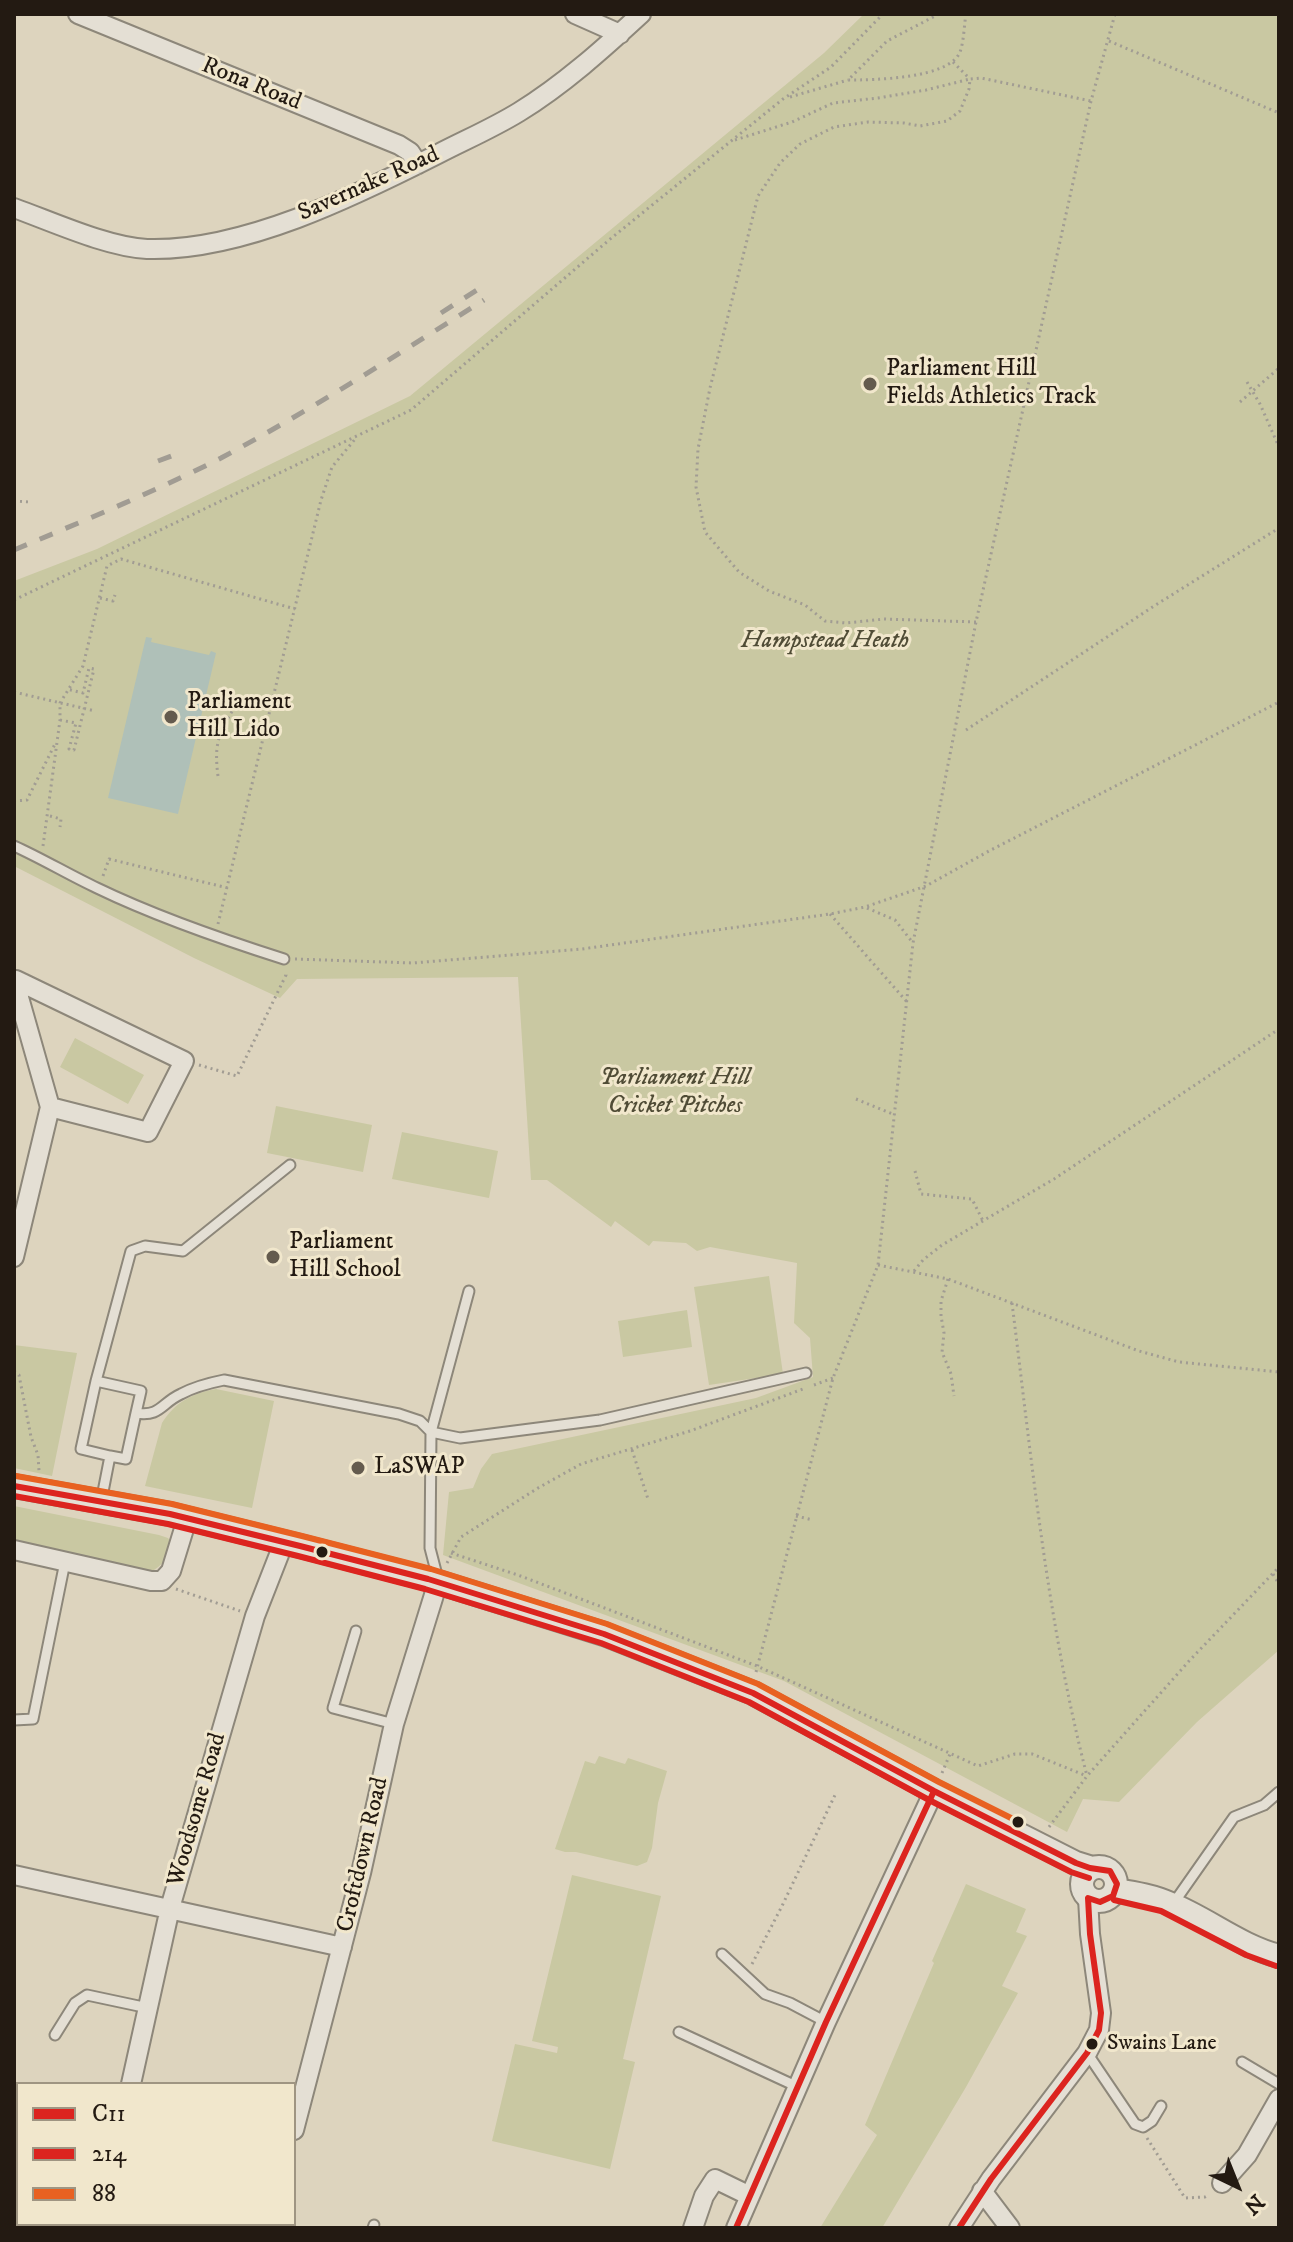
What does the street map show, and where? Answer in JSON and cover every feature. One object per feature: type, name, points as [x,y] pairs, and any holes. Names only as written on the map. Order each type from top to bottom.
[{"type":"street","name":"Rona Road","points":[[78,14],[399,145],[410,152],[418,164]]},
{"type":"street","points":[[575,14],[620,34]]},
{"type":"street","name":"Savernake Road","points":[[14,208],[107,241],[143,248],[170,249],[243,235],[346,200],[518,113],[572,74],[641,14]]},
{"type":"street","points":[[15,980],[184,1061],[148,1132],[50,1107]]},
{"type":"street","points":[[14,1257],[50,1107],[15,980]]},
{"type":"street","points":[[25,1488],[187,1519],[284,1542],[438,1582],[604,1634],[753,1693],[934,1791],[1076,1863],[1111,1871],[1116,1890],[1107,1900],[1100,1902],[1088,1898]]},
{"type":"street","points":[[14,1550],[162,1581],[171,1571],[187,1519]]},
{"type":"street","name":"Woodsome Road","points":[[131,2082],[170,1908],[255,1616],[284,1542]]},
{"type":"street","name":"Croftdown Road","points":[[296,2122],[342,1947],[394,1724],[438,1582]]},
{"type":"street","points":[[736,2228],[826,2022],[934,1791]]},
{"type":"street","points":[[959,2228],[982,2191],[1087,2053],[1099,2030],[1101,2013],[1088,1898],[1083,1879],[1092,1868]]},
{"type":"street","points":[[14,1875],[342,1947]]},
{"type":"street","points":[[1116,1890],[1173,1904],[1217,1929],[1279,1956]]},
{"type":"street","points":[[1222,2183],[1247,2155],[1279,2099]]},
{"type":"street","points":[[693,2228],[704,2196],[715,2179],[750,2196]]},
{"type":"street","points":[[982,2191],[1010,2228]]},
{"type":"lane","points":[[14,846],[98,889],[214,937],[284,959]]},
{"type":"lane","points":[[96,1381],[141,1391],[126,1459],[81,1449],[96,1381],[131,1251],[145,1246],[183,1251],[290,1165]]},
{"type":"lane","points":[[438,1582],[430,1548],[431,1432],[469,1291]]},
{"type":"lane","points":[[136,1413],[157,1412],[177,1395],[224,1380],[399,1414],[420,1421],[431,1432],[460,1438],[600,1420],[806,1373]]},
{"type":"lane","points":[[101,1502],[110,1456]]},
{"type":"lane","points":[[14,1720],[33,1719],[65,1562]]},
{"type":"lane","points":[[356,1631],[333,1708],[394,1724]]},
{"type":"lane","points":[[1173,1904],[1234,1817],[1264,1805],[1279,1792]]},
{"type":"lane","points":[[722,1954],[765,1994],[826,2022]]},
{"type":"lane","points":[[55,2035],[75,2003],[87,1995],[148,2008]]},
{"type":"lane","points":[[679,2032],[798,2087]]},
{"type":"lane","points":[[1087,2053],[1135,2124],[1143,2127],[1152,2121],[1161,2106]]},
{"type":"lane","points":[[1242,2062],[1279,2084]]},
{"type":"path","points":[[14,600],[411,410],[609,240],[783,99],[831,67],[883,14]]},
{"type":"path","points":[[848,80],[887,41],[939,14]]},
{"type":"path","points":[[783,99],[848,80],[876,80],[942,68],[960,53],[966,14]]},
{"type":"path","points":[[753,1693],[757,1666],[833,1378],[878,1265],[913,943],[976,622],[1091,101],[1115,14]]},
{"type":"path","points":[[1108,40],[1279,113]]},
{"type":"path","points":[[952,62],[970,79]]},
{"type":"path","points":[[731,141],[792,122],[833,103],[926,90],[970,79],[981,78],[1091,101]]},
{"type":"path","points":[[970,79],[960,111],[947,121],[920,126],[868,122],[834,127],[800,144],[780,163],[758,196],[710,388],[698,449],[696,487],[705,532],[739,572],[769,591],[805,605],[825,621],[976,622]]},
{"type":"path","points":[[1240,402],[1279,368]]},
{"type":"path","points":[[1247,382],[1279,447]]},
{"type":"path","points":[[214,937],[321,500],[332,467],[358,435]]},
{"type":"path","points":[[14,501],[30,502]]},
{"type":"path","points":[[966,730],[1279,528]]},
{"type":"path","points":[[41,858],[49,816],[60,703],[83,666],[107,566],[121,559],[126,547]]},
{"type":"path","points":[[121,559],[296,609]]},
{"type":"path","points":[[99,598],[113,601],[115,595]]},
{"type":"path","points":[[60,720],[76,723],[69,749],[74,750],[94,669],[89,668],[83,693],[67,689]]},
{"type":"path","points":[[14,692],[95,711]]},
{"type":"path","points":[[184,1061],[237,1076],[286,975],[284,959],[428,962],[582,949],[865,907],[926,886],[1279,702]]},
{"type":"path","points":[[218,776],[215,758],[217,741],[235,707]]},
{"type":"path","points":[[14,801],[27,800],[58,739]]},
{"type":"path","points":[[49,816],[61,819],[60,827]]},
{"type":"path","points":[[98,889],[109,859],[228,888]]},
{"type":"path","points":[[865,907],[895,920],[913,943]]},
{"type":"path","points":[[830,914],[907,1002]]},
{"type":"path","points":[[914,1271],[942,1245],[1054,1179],[1279,1029]]},
{"type":"path","points":[[856,1099],[895,1115]]},
{"type":"path","points":[[915,1171],[921,1194],[972,1199],[983,1221]]},
{"type":"path","points":[[878,1265],[948,1279],[1139,1351],[1179,1362],[1279,1372]]},
{"type":"path","points":[[948,1279],[941,1301],[942,1352],[951,1374],[954,1396]]},
{"type":"path","points":[[1012,1303],[1054,1627],[1087,1776]]},
{"type":"path","points":[[14,1371],[19,1375],[31,1437],[38,1455],[39,1470],[25,1488]]},
{"type":"path","points":[[438,1582],[461,1537],[581,1464],[690,1431],[833,1378]]},
{"type":"path","points":[[632,1450],[648,1499]]},
{"type":"path","points":[[796,1516],[813,1520]]},
{"type":"path","points":[[451,1553],[518,1575],[757,1666],[978,1766],[1015,1754],[1032,1754],[1087,1776]]},
{"type":"path","points":[[1049,1827],[1087,1776],[1189,1661],[1279,1567]]},
{"type":"path","points":[[1273,1574],[1279,1584]]},
{"type":"path","points":[[162,1581],[180,1592],[255,1616]]},
{"type":"path","points":[[745,1976],[835,1795]]},
{"type":"path","points":[[1143,2127],[1185,2198],[1205,2197],[1222,2183]]},
{"type":"green space","name":"Hampstead Heath","points":[[864,14],[1279,14],[1279,1650],[1197,1722],[1119,1802],[1083,1799],[1067,1832],[784,1681],[443,1555],[449,1492],[473,1488],[492,1454],[756,1398],[813,1377],[810,1338],[794,1323],[797,1263],[710,1247],[697,1251],[686,1243],[653,1241],[649,1246],[615,1221],[611,1227],[547,1180],[531,1180],[518,977],[297,979],[280,998],[14,866],[14,581],[97,549],[410,396],[824,53]]},
{"type":"green space","points":[[75,1038],[144,1075],[128,1104],[60,1067]]},
{"type":"green space","points":[[276,1106],[372,1125],[363,1172],[267,1153]]},
{"type":"green space","points":[[402,1132],[498,1151],[489,1198],[392,1179]]},
{"type":"green space","points":[[769,1276],[783,1374],[709,1385],[694,1287]]},
{"type":"green space","points":[[687,1310],[692,1347],[623,1357],[618,1321]]},
{"type":"green space","points":[[14,1345],[77,1353],[52,1476],[14,1468]]},
{"type":"green space","points":[[216,1389],[274,1401],[252,1508],[145,1486],[162,1423],[167,1416],[185,1400]]},
{"type":"green space","points":[[14,1506],[159,1535],[171,1542],[163,1562],[145,1574],[14,1543]]},
{"type":"green space","points":[[599,1756],[625,1764],[628,1758],[667,1771],[658,1803],[652,1848],[647,1862],[637,1866],[555,1849],[585,1761],[595,1764]]},
{"type":"green space","points":[[572,1875],[661,1896],[623,2059],[635,2062],[610,2169],[492,2141],[515,2044],[557,2053],[558,2047],[532,2041]]},
{"type":"green space","points":[[966,1884],[1026,1909],[1016,1932],[1027,1936],[1002,1986],[1018,1993],[882,2228],[820,2228],[877,2135],[865,2125]]},
{"type":"shaded area","points":[[146,637],[152,638],[151,642],[209,655],[211,651],[216,653],[178,814],[108,798]]},
{"type":"railway","points":[[441,313],[477,290]]},
{"type":"railway","points":[[14,550],[144,494],[255,440],[484,300]]},
{"type":"railway","points":[[158,461],[182,452]]},
{"type":"transit line","name":"88","points":[[16,1476],[172,1504],[302,1536],[431,1569],[607,1624],[758,1684],[1019,1822]]},
{"type":"transit line","name":"C11","points":[[14,1486],[170,1514],[300,1546],[428,1579],[604,1634],[753,1693],[934,1791],[1076,1863],[1110,1871],[1117,1884],[1113,1896],[1100,1902],[1088,1898],[1101,2013],[1099,2030],[1087,2053],[991,2179],[959,2228]]},
{"type":"transit line","name":"214","points":[[14,1496],[168,1524],[298,1556],[425,1589],[601,1643],[749,1702],[929,1800],[1071,1872],[1089,1878]]},
{"type":"transit line","name":"C11","points":[[736,2228],[826,2022],[934,1791]]},
{"type":"transit line","name":"214","points":[[1114,1900],[1161,1911],[1246,1955],[1276,1966]]},
{"type":"place","name":"Parliament Hill Fields Athletics Track","points":[[870,384]]},
{"type":"place","name":"Parliament Hill Lido","points":[[171,717]]},
{"type":"place","name":"Parliament Hill School","points":[[273,1257]]},
{"type":"place","name":"LaSWAP","points":[[358,1468]]},
{"type":"place","name":"Swains Lane","points":[[1092,2044]]},
{"type":"park label","name":"Parliament Hill Cricket Pitches","points":[[675,1093]]}]
